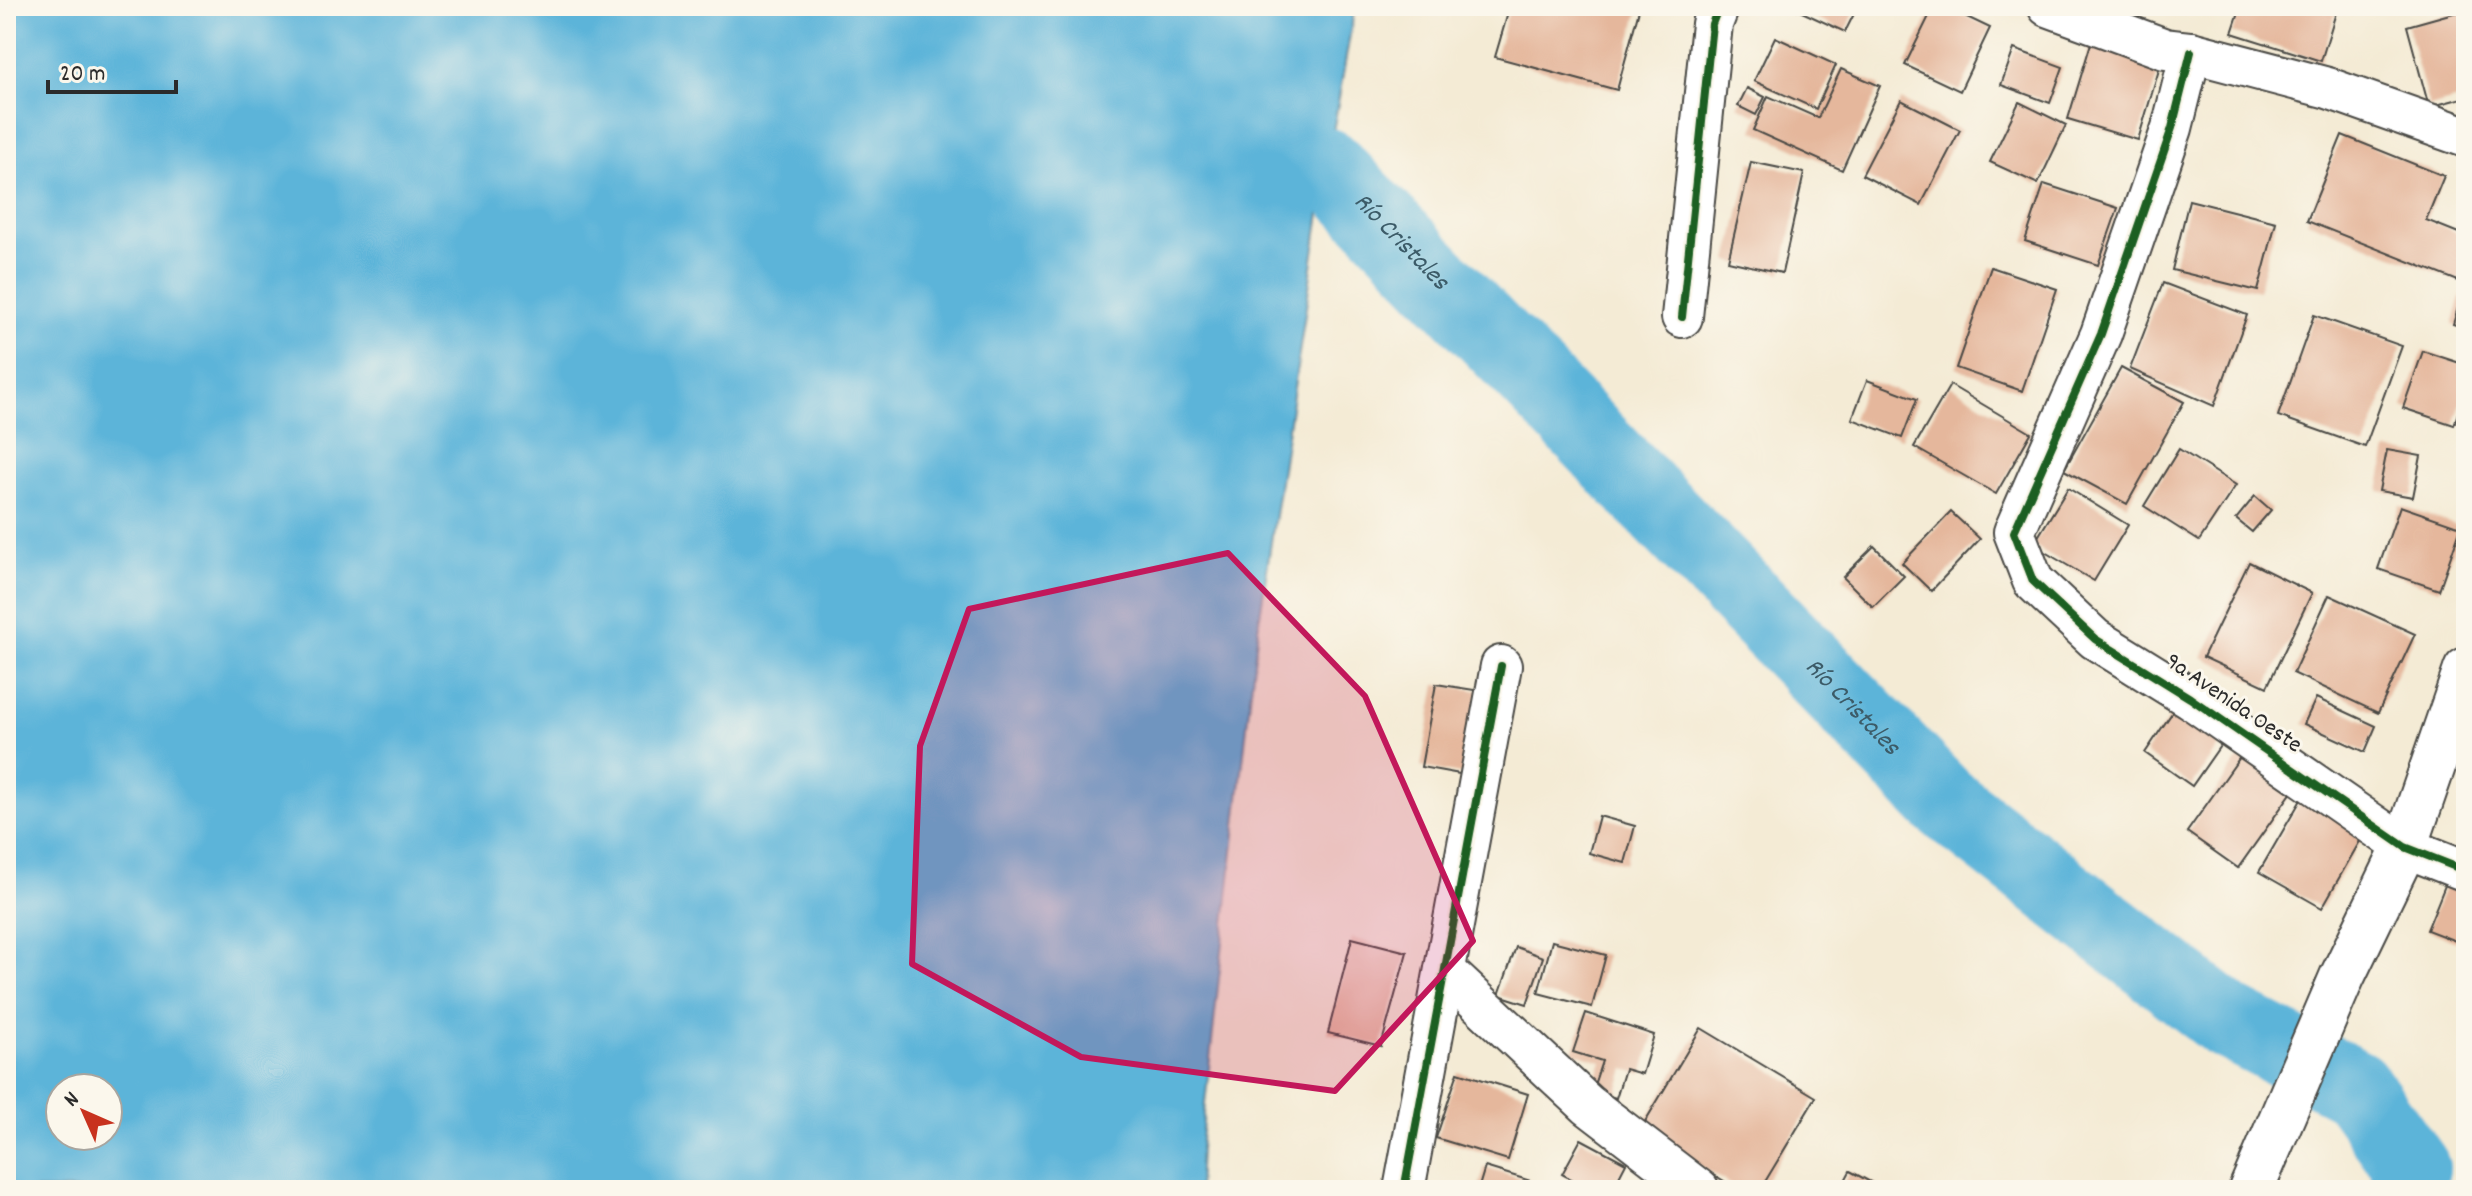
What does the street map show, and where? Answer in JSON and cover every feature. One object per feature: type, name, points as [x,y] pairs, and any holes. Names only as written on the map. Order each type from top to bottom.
[{"type":"street","points":[[1682,317],[1712,24],[1719,6]]},
{"type":"street","points":[[2048,6],[2165,49],[2191,52],[2328,88],[2466,137]]},
{"type":"street","name":"9a Avenida Oeste","points":[[2191,52],[2172,128],[2101,334],[2014,532],[2033,581],[2095,639],[2190,698],[2405,847],[2466,871]]},
{"type":"street","points":[[1404,1190],[1501,666]]},
{"type":"street","points":[[2251,1190],[2342,977],[2405,847],[2466,670]]},
{"type":"street","points":[[1445,971],[1588,1105],[1699,1190]]},
{"type":"highlighted area","points":[[1228,553],[1365,696],[1473,941],[1335,1091],[1081,1057],[912,964],[920,746],[969,609]]},
{"type":"water","points":[[6,6],[1355,6],[1327,166],[1257,636],[1198,1190],[6,1190]]},
{"type":"building","points":[[1510,6],[1640,6],[1617,90],[1495,57]]},
{"type":"building","points":[[1789,6],[1858,6],[1845,32]]},
{"type":"building","points":[[1934,6],[1944,6],[1990,28],[1960,91],[1905,65]]},
{"type":"building","points":[[2241,6],[2338,6],[2321,61],[2232,33]]},
{"type":"building","points":[[2464,10],[2466,97],[2429,107],[2407,26]]},
{"type":"building","points":[[1775,37],[1836,65],[1816,109],[1754,81]]},
{"type":"building","points":[[2091,43],[2161,63],[2138,140],[2068,119]]},
{"type":"building","points":[[2014,49],[2063,67],[2050,103],[2001,85]]},
{"type":"building","points":[[1841,69],[1880,86],[1842,170],[1753,130],[1768,96],[1818,118]]},
{"type":"building","points":[[1747,88],[1765,97],[1756,115],[1738,106]]},
{"type":"building","points":[[1901,100],[1960,130],[1921,205],[1862,175]]},
{"type":"building","points":[[2019,102],[2066,125],[2038,184],[1990,162]]},
{"type":"building","points":[[2342,135],[2444,176],[2426,220],[2466,236],[2466,262],[2458,281],[2307,221]]},
{"type":"building","points":[[1751,162],[1804,173],[1782,273],[1728,261]]},
{"type":"building","points":[[2044,184],[2118,208],[2098,265],[2025,241]]},
{"type":"building","points":[[2189,200],[2276,222],[2258,291],[2172,270]]},
{"type":"building","points":[[1991,267],[2057,289],[2022,391],[1956,368]]},
{"type":"building","points":[[2163,283],[2247,315],[2214,406],[2130,369]]},
{"type":"building","points":[[2466,286],[2466,328],[2453,324]]},
{"type":"building","points":[[2314,315],[2402,346],[2365,447],[2278,416]]},
{"type":"building","points":[[2423,351],[2466,365],[2466,389],[2454,425],[2403,408]]},
{"type":"building","points":[[2121,368],[2184,402],[2127,504],[2064,470]]},
{"type":"building","points":[[1867,380],[1917,399],[1902,438],[1852,419]]},
{"type":"building","points":[[1950,385],[2031,433],[1996,494],[1914,447]]},
{"type":"building","points":[[2179,449],[2236,485],[2199,541],[2144,506]]},
{"type":"building","points":[[2387,450],[2421,456],[2413,497],[2379,491]]},
{"type":"building","points":[[2068,488],[2128,525],[2094,581],[2033,545]]},
{"type":"building","points":[[2255,496],[2271,510],[2252,532],[2236,519]]},
{"type":"building","points":[[2400,506],[2461,527],[2439,590],[2378,569]]},
{"type":"building","points":[[1951,512],[1980,539],[1931,591],[1902,563]]},
{"type":"building","points":[[1874,546],[1904,576],[1873,607],[1843,577]]},
{"type":"building","points":[[2249,562],[2312,593],[2267,687],[2203,657]]},
{"type":"building","points":[[2329,595],[2415,634],[2378,713],[2293,673]]},
{"type":"building","points":[[1436,684],[1487,692],[1471,776],[1421,767]]},
{"type":"building","points":[[2316,698],[2376,726],[2365,752],[2304,724]]},
{"type":"building","points":[[2174,710],[2222,743],[2192,786],[2145,753]]},
{"type":"building","points":[[2243,753],[2294,789],[2238,868],[2187,832]]},
{"type":"building","points":[[2302,798],[2364,834],[2322,908],[2259,872]]},
{"type":"building","points":[[1599,816],[1635,826],[1625,863],[1589,853]]},
{"type":"building","points":[[2448,878],[2466,885],[2466,945],[2427,930]]},
{"type":"building","points":[[1352,938],[1407,952],[1381,1046],[1328,1033]]},
{"type":"building","points":[[1552,941],[1606,955],[1592,1007],[1538,993]]},
{"type":"building","points":[[1516,947],[1543,957],[1527,1004],[1499,995]]},
{"type":"building","points":[[1586,1013],[1654,1035],[1642,1074],[1625,1069],[1616,1098],[1592,1091],[1602,1061],[1573,1052]]},
{"type":"building","points":[[1701,1028],[1816,1097],[1760,1190],[1739,1190],[1640,1130]]},
{"type":"building","points":[[1458,1072],[1528,1094],[1508,1160],[1436,1138]]},
{"type":"building","points":[[1581,1139],[1626,1163],[1612,1190],[1591,1190],[1562,1174]]},
{"type":"building","points":[[1485,1167],[1534,1182],[1532,1190],[1478,1190]]},
{"type":"building","points":[[1850,1171],[1885,1190],[1840,1190]]},
{"type":"waterway","name":"Río Cristales","points":[[1327,166],[1943,801],[2225,1020],[2354,1087],[2412,1168],[2406,1190]]},
{"type":"cycle path","points":[[1682,317],[1712,24],[1719,6]]},
{"type":"cycle path","points":[[2191,52],[2172,128],[2101,334],[2014,532],[2033,581],[2095,639],[2190,698],[2405,847],[2466,871]]},
{"type":"cycle path","points":[[1404,1190],[1501,666]]}]
